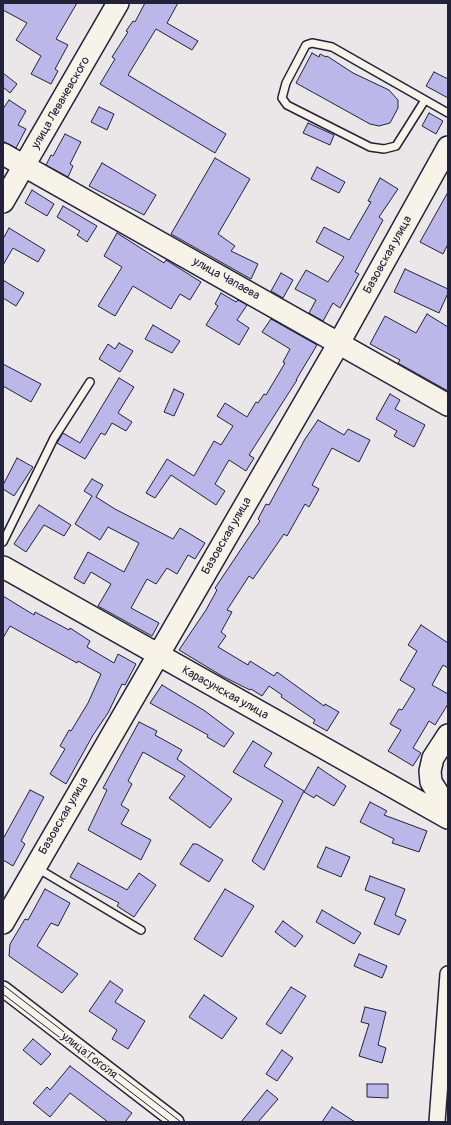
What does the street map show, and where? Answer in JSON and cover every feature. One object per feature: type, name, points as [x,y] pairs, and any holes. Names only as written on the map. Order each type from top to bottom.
[{"type":"street","name":"улица Леваневского","points":[[3,202],[118,3]]},
{"type":"street","name":"Базовская улица","points":[[3,923],[339,343],[448,147]]},
{"type":"street","name":"улица Чапаева","points":[[3,154],[448,405]]},
{"type":"street","name":"Карасунская улица","points":[[3,567],[448,818]]},
{"type":"street","points":[[448,735],[433,758],[430,771],[431,782],[448,809]]},
{"type":"street","points":[[436,1122],[448,974]]},
{"type":"street","name":"улица Гоголя","points":[[3,989],[176,1122]]},
{"type":"lane","points":[[425,100],[396,146],[384,149],[370,147],[287,105],[282,98],[286,83],[306,45],[312,43],[332,47],[448,113]]},
{"type":"lane","points":[[3,542],[54,438],[90,382]]},
{"type":"lane","points":[[36,866],[141,930]]},
{"type":"building","points":[[3,3],[77,3],[56,39],[68,45],[55,69],[58,71],[51,84],[31,74],[41,56],[16,40],[27,23],[3,10]]},
{"type":"building","points":[[145,3],[178,3],[167,23],[198,41],[192,50],[156,29],[128,75],[226,134],[215,153],[100,84],[115,59],[112,57],[128,32],[126,31],[133,21],[135,22]]},
{"type":"building","points":[[312,53],[319,57],[320,54],[326,57],[327,56],[353,73],[389,90],[398,100],[398,108],[390,123],[379,126],[370,124],[296,83]]},
{"type":"building","points":[[434,72],[448,79],[448,98],[426,86]]},
{"type":"building","points":[[3,73],[17,84],[10,93],[3,87]]},
{"type":"building","points":[[9,100],[26,111],[18,125],[26,129],[16,148],[3,141],[3,109]]},
{"type":"building","points":[[99,107],[114,114],[107,130],[91,122]]},
{"type":"building","points":[[429,113],[443,121],[436,134],[422,126]]},
{"type":"building","points":[[308,123],[334,135],[330,145],[303,133]]},
{"type":"building","points":[[65,134],[81,142],[70,164],[73,166],[68,177],[46,165],[51,155],[53,156]]},
{"type":"building","points":[[215,158],[250,179],[218,234],[235,246],[231,251],[258,264],[251,279],[171,234]]},
{"type":"building","points":[[102,163],[156,195],[144,215],[89,186]]},
{"type":"building","points":[[317,167],[345,182],[339,193],[311,179]]},
{"type":"building","points":[[380,178],[398,189],[379,217],[383,220],[355,272],[359,274],[340,308],[333,303],[323,321],[309,313],[316,300],[295,289],[306,270],[328,282],[344,257],[316,242],[324,227],[349,240],[371,202],[368,201]]},
{"type":"building","points":[[32,190],[54,204],[47,216],[25,203]]},
{"type":"building","points":[[448,192],[448,244],[443,254],[420,242]]},
{"type":"building","points":[[63,206],[97,226],[87,242],[77,235],[80,231],[57,217]]},
{"type":"building","points":[[9,228],[45,250],[38,262],[13,248],[3,265],[3,239]]},
{"type":"building","points":[[117,233],[164,263],[166,260],[201,282],[190,300],[180,294],[171,309],[133,286],[115,316],[98,306],[122,267],[104,256]]},
{"type":"building","points":[[405,269],[448,289],[448,293],[439,313],[394,292]]},
{"type":"building","points":[[281,273],[293,280],[283,298],[271,291]]},
{"type":"building","points":[[3,280],[24,293],[16,306],[3,298]]},
{"type":"building","points":[[221,293],[236,302],[238,300],[247,305],[237,320],[249,328],[239,345],[206,325],[218,306],[215,304]]},
{"type":"building","points":[[427,314],[448,327],[448,391],[398,363],[400,360],[370,344],[385,316],[416,333]]},
{"type":"building","points":[[271,319],[317,345],[297,380],[249,455],[254,458],[246,471],[229,460],[215,484],[225,491],[216,505],[171,475],[155,498],[146,493],[167,459],[194,476],[214,441],[221,445],[233,426],[217,416],[225,403],[247,417],[256,402],[258,403],[264,394],[266,395],[285,363],[283,362],[290,349],[262,332]]},
{"type":"building","points":[[153,325],[180,341],[172,353],[145,339]]},
{"type":"building","points":[[119,343],[133,351],[120,372],[99,359],[108,344],[115,349]]},
{"type":"building","points":[[3,364],[41,384],[31,402],[3,386]]},
{"type":"building","points":[[119,378],[134,387],[118,413],[132,422],[126,431],[112,423],[105,435],[101,433],[85,459],[57,443],[63,433],[80,443]]},
{"type":"building","points":[[174,389],[184,394],[174,416],[164,412]]},
{"type":"building","points":[[390,394],[400,400],[395,409],[425,425],[414,447],[394,436],[397,431],[376,419]]},
{"type":"building","points":[[318,420],[344,435],[348,429],[370,440],[359,462],[332,448],[312,485],[319,489],[309,507],[305,504],[287,536],[284,534],[253,579],[249,576],[227,610],[232,612],[221,632],[226,636],[218,647],[248,665],[250,661],[274,676],[277,672],[324,706],[325,704],[339,712],[327,731],[313,723],[315,720],[281,697],[282,695],[269,686],[262,696],[251,689],[250,690],[222,676],[179,650],[206,610],[217,590],[215,588],[260,521],[258,519],[266,504],[269,505],[305,439]]},
{"type":"building","points":[[17,458],[33,467],[14,496],[3,489],[3,485]]},
{"type":"building","points":[[92,479],[103,485],[96,497],[115,509],[173,539],[180,528],[205,543],[195,559],[188,555],[177,574],[167,568],[156,584],[147,579],[131,608],[159,623],[152,636],[98,606],[111,584],[91,572],[84,584],[74,578],[88,552],[124,572],[139,543],[108,527],[100,540],[75,524],[92,496],[84,491]]},
{"type":"building","points":[[39,505],[71,525],[64,536],[44,525],[26,552],[14,544]]},
{"type":"building","points":[[3,596],[34,615],[35,612],[69,630],[70,628],[90,641],[87,647],[114,663],[118,654],[136,664],[125,685],[122,684],[108,713],[93,735],[66,784],[50,774],[65,749],[60,746],[88,703],[101,674],[78,661],[77,663],[10,626],[3,638]]},
{"type":"building","points":[[421,625],[448,643],[448,668],[443,665],[432,685],[448,694],[448,704],[435,725],[429,721],[413,748],[421,753],[413,766],[388,751],[401,730],[390,724],[399,709],[402,710],[415,689],[400,680],[417,651],[408,645]]},
{"type":"building","points":[[162,685],[205,711],[234,733],[224,747],[207,737],[208,735],[150,703]]},
{"type":"building","points":[[139,722],[157,731],[155,735],[182,750],[177,759],[232,799],[210,828],[169,798],[185,776],[143,752],[128,781],[132,784],[121,805],[129,810],[121,824],[151,840],[141,860],[88,830],[107,790],[103,788]]},
{"type":"building","points":[[253,741],[272,753],[264,766],[304,791],[264,870],[252,861],[283,801],[233,772]]},
{"type":"building","points":[[318,767],[346,786],[334,806],[316,795],[314,798],[304,792]]},
{"type":"building","points":[[30,790],[44,797],[21,841],[25,844],[13,866],[3,860],[3,839]]},
{"type":"building","points":[[370,802],[387,811],[384,815],[427,831],[419,852],[392,843],[394,839],[360,822]]},
{"type":"building","points":[[193,844],[197,844],[223,860],[209,882],[180,864]]},
{"type":"building","points":[[326,847],[350,857],[341,877],[317,867]]},
{"type":"building","points":[[78,863],[127,890],[139,873],[156,885],[134,917],[117,906],[119,903],[70,877]]},
{"type":"building","points":[[370,876],[405,889],[395,915],[406,920],[399,935],[374,924],[385,898],[365,890]]},
{"type":"building","points":[[45,889],[70,903],[58,926],[51,923],[37,946],[78,974],[62,993],[9,956],[10,944],[25,919],[28,920]]},
{"type":"building","points":[[225,889],[254,906],[222,957],[194,939]]},
{"type":"building","points":[[322,910],[361,933],[354,944],[316,922]]},
{"type":"building","points":[[283,921],[303,936],[295,947],[275,932]]},
{"type":"building","points":[[359,954],[387,966],[382,978],[354,966]]},
{"type":"building","points":[[110,981],[123,990],[115,1002],[145,1021],[128,1049],[112,1039],[117,1030],[89,1011]]},
{"type":"building","points":[[291,987],[306,996],[281,1034],[266,1024]]},
{"type":"building","points":[[204,995],[237,1018],[222,1039],[189,1017]]},
{"type":"building","points":[[365,1007],[386,1012],[378,1045],[386,1048],[382,1063],[359,1056],[369,1024],[361,1022]]},
{"type":"building","points":[[33,1039],[51,1054],[41,1065],[23,1050]]},
{"type":"building","points":[[282,1050],[293,1058],[277,1081],[266,1074]]},
{"type":"building","points":[[70,1066],[132,1113],[125,1122],[108,1122],[70,1093],[50,1117],[33,1103],[47,1087],[50,1090]]},
{"type":"building","points":[[367,1084],[388,1084],[388,1098],[367,1097]]},
{"type":"building","points":[[267,1090],[278,1099],[258,1122],[241,1122]]},
{"type":"building","points":[[332,1107],[355,1122],[322,1122]]},
{"type":"tram line","points":[[3,985],[181,1122]]},
{"type":"tram line","points":[[3,994],[170,1122]]}]
